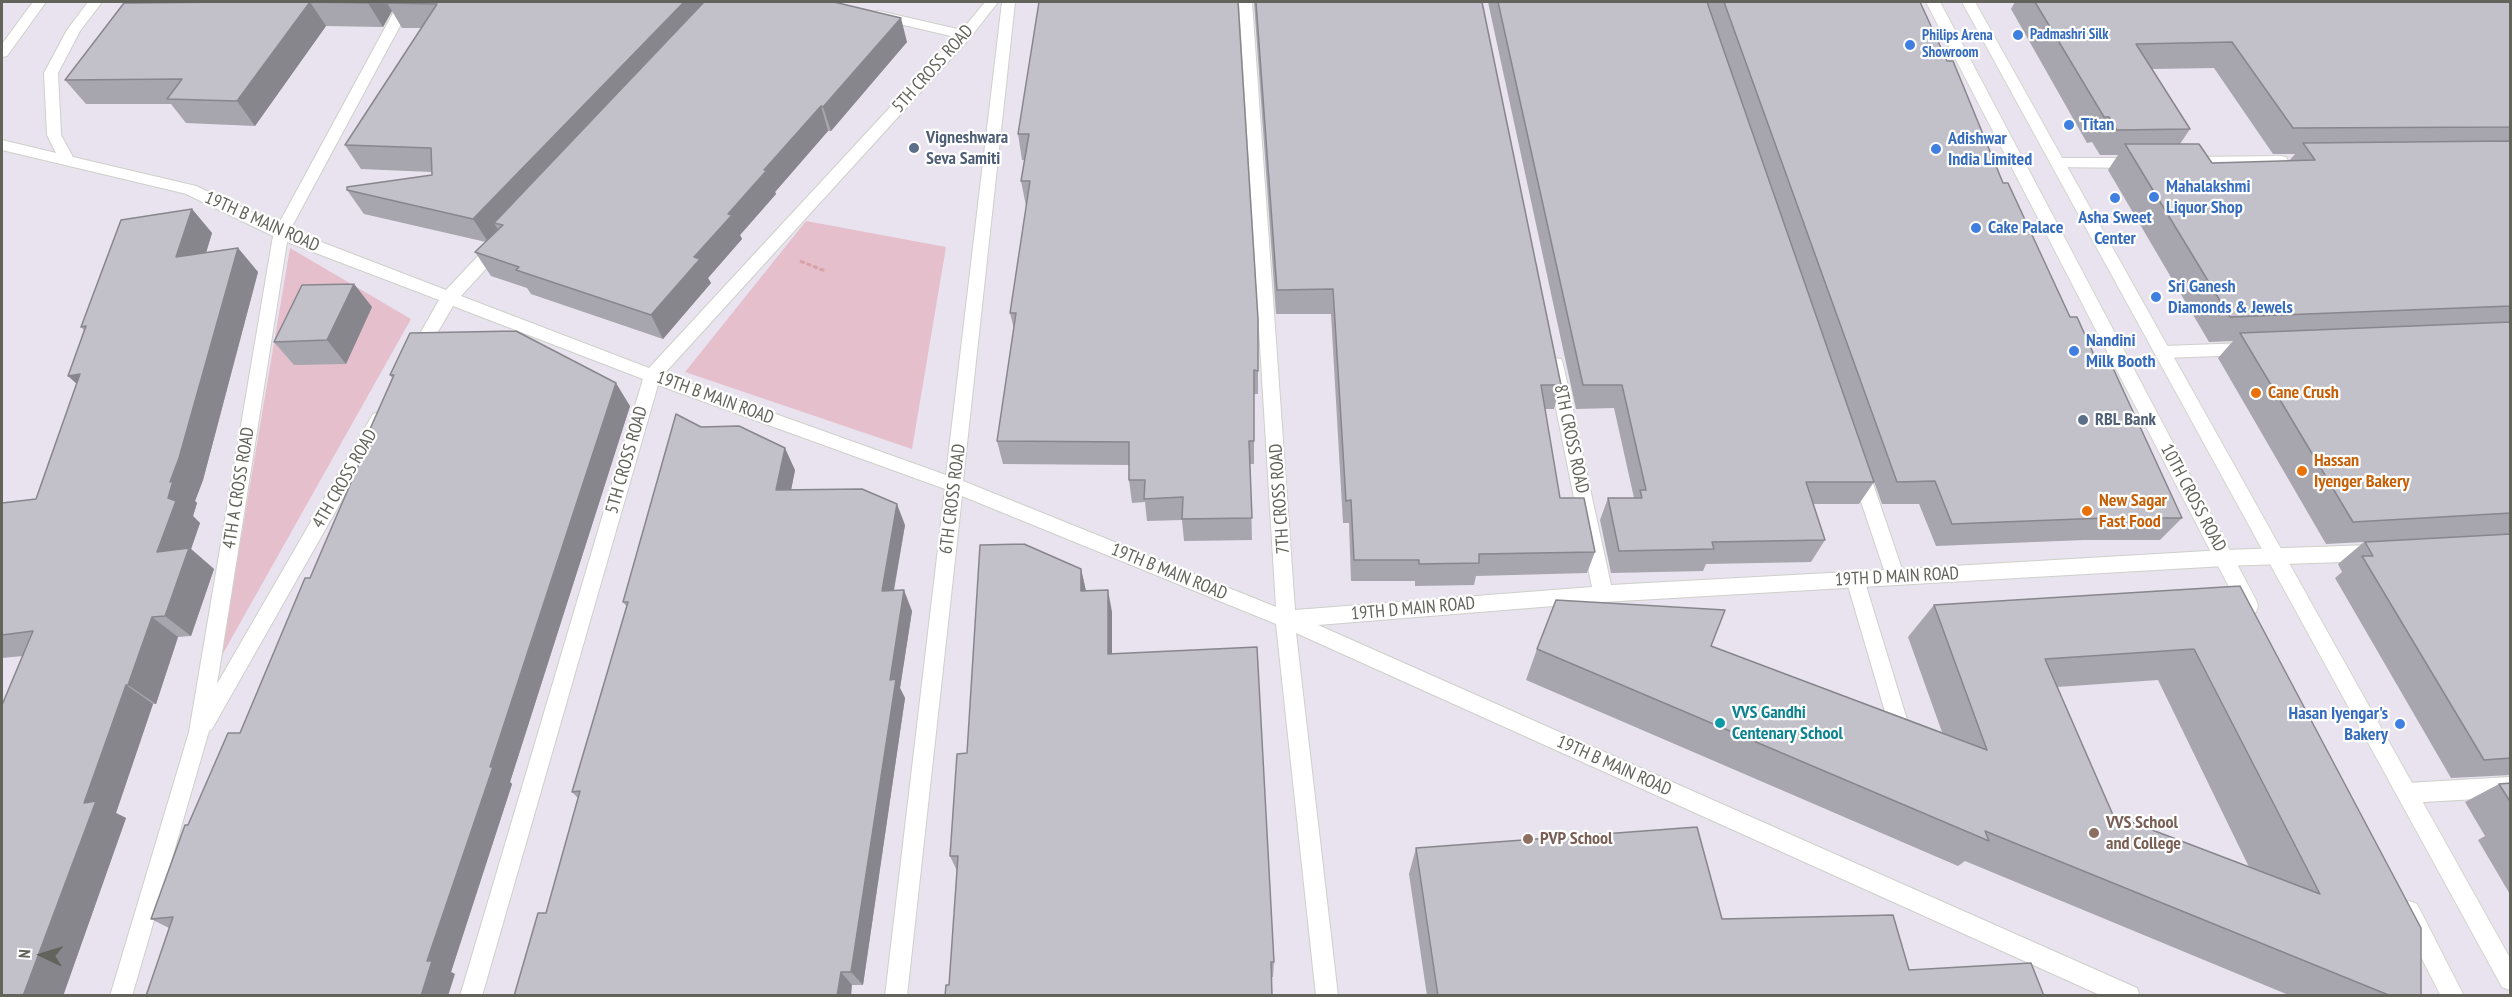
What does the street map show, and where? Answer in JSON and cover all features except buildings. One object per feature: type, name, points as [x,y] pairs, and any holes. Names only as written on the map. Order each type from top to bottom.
[{"type":"street","points":[[2,53],[39,2]]},
{"type":"street","points":[[68,161],[54,135],[51,73],[74,30],[95,2]]},
{"type":"street","name":"4TH A CROSS ROAD","points":[[121,996],[200,732],[281,233],[406,2]]},
{"type":"street","name":"5TH CROSS ROAD","points":[[471,996],[652,376],[965,35],[992,2]]},
{"type":"street","name":"6TH CROSS ROAD","points":[[896,996],[1009,2]]},
{"type":"street","name":"7TH CROSS ROAD","points":[[1245,2],[1286,598],[1285,620],[1327,996]]},
{"type":"street","name":"10TH CROSS ROAD","points":[[1933,2],[2257,621]]},
{"type":"street","points":[[1968,2],[2511,980]]},
{"type":"street","points":[[860,10],[965,35]]},
{"type":"street","name":"19TH B MAIN ROAD","points":[[2,145],[191,190],[281,233],[449,298],[652,376],[954,485],[1285,620],[2129,996]]},
{"type":"street","points":[[2171,162],[2300,161]]},
{"type":"street","points":[[2058,163],[2147,162]]},
{"type":"street","points":[[407,370],[449,298],[506,237]]},
{"type":"street","points":[[2163,352],[2265,348]]},
{"type":"street","name":"8TH CROSS ROAD","points":[[1553,350],[1603,594]]},
{"type":"street","name":"4TH CROSS ROAD","points":[[200,732],[389,401]]},
{"type":"street","points":[[1854,453],[1896,578]]},
{"type":"street","name":"19TH D MAIN ROAD","points":[[1285,620],[1603,594],[2224,558],[2394,551]]},
{"type":"street","points":[[1855,579],[1905,747]]},
{"type":"street","points":[[2407,793],[2511,787]]},
{"type":"street","points":[[2398,891],[2453,996]]},
{"type":"shaded area","points":[[806,221],[946,247],[912,449],[685,372]]},
{"type":"shaded area","points":[[290,248],[411,319],[221,657]]},
{"type":"place","name":"Padmashri Silk","points":[[2018,35]]},
{"type":"place","name":"Philips Arena Showroom","points":[[1910,45]]},
{"type":"place","name":"Titan","points":[[2069,125]]},
{"type":"place","name":"Vigneshwara Seva Samiti","points":[[914,148]]},
{"type":"place","name":"Adishwar India Limited","points":[[1936,149]]},
{"type":"place","name":"Mahalakshmi Liquor Shop","points":[[2154,197]]},
{"type":"place","name":"Asha Sweet Center","points":[[2115,198]]},
{"type":"place","name":"Cake Palace","points":[[1976,228]]},
{"type":"place","name":"Sri Ganesh Diamonds & Jewels","points":[[2156,297]]},
{"type":"place","name":"Nandini Milk Booth","points":[[2074,351]]},
{"type":"place","name":"Cane Crush","points":[[2256,393]]},
{"type":"place","name":"RBL Bank","points":[[2083,420]]},
{"type":"place","name":"Hassan Iyenger Bakery","points":[[2302,471]]},
{"type":"place","name":"New Sagar Fast Food","points":[[2087,511]]},
{"type":"place","name":"VVS Gandhi Centenary School","points":[[1720,723]]},
{"type":"place","name":"Hasan Iyengar's Bakery","points":[[2400,724]]},
{"type":"place","name":"VVS School and College","points":[[2094,833]]},
{"type":"place","name":"PVP School","points":[[1528,839]]}]
